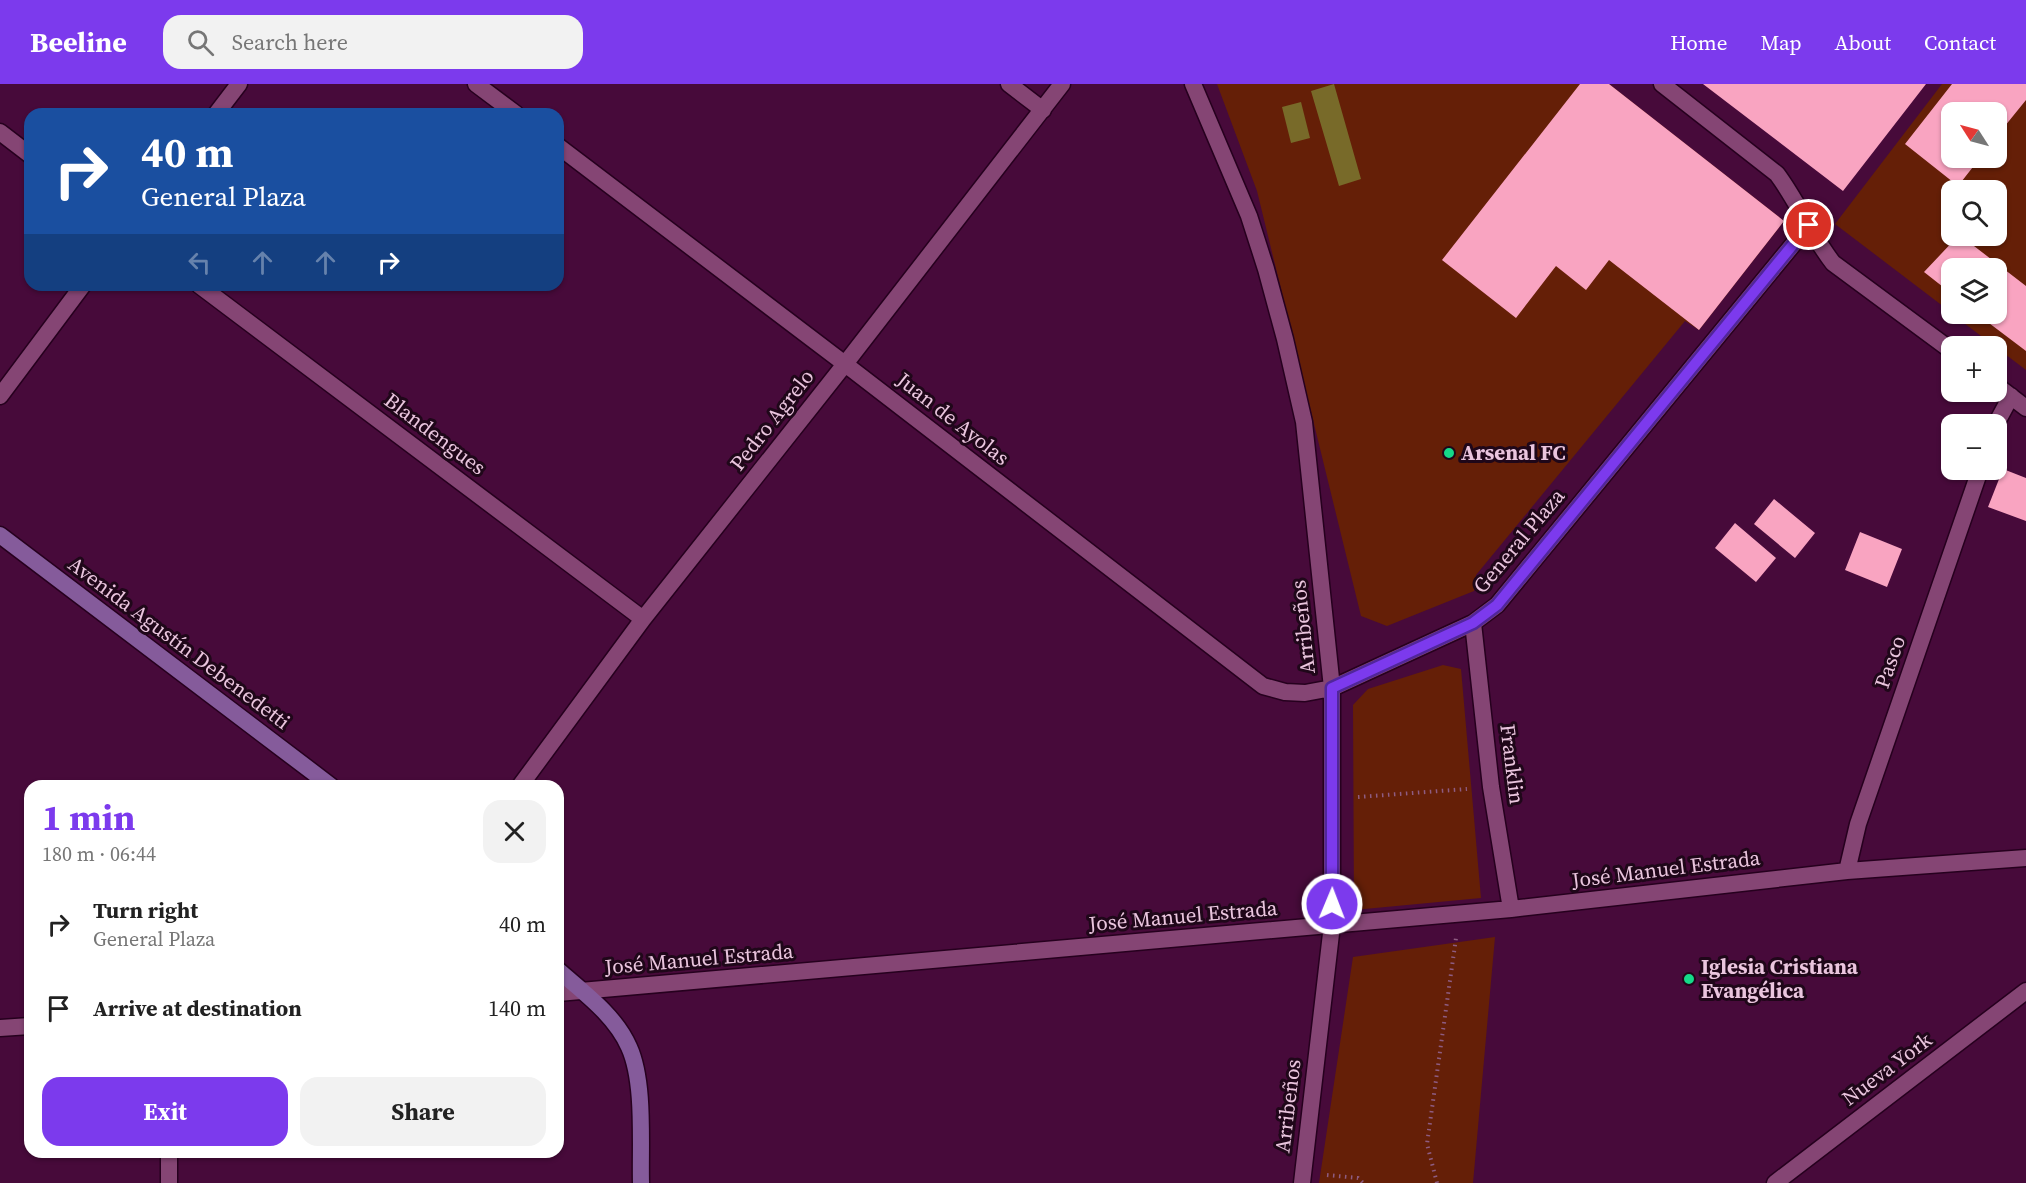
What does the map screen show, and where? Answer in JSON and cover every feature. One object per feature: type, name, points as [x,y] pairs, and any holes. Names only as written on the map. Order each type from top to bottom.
[{"type":"main road","name":"Avenida Agustín Debenedetti","points":[[0,535],[323,780]]},
{"type":"main road","points":[[564,975],[615,1023],[629,1046],[639,1085],[641,1183]]},
{"type":"street","points":[[221,108],[239,84]]},
{"type":"street","points":[[476,84],[508,108]]},
{"type":"street","points":[[1009,84],[1043,110]]},
{"type":"street","name":"Pedro Agrelo","points":[[524,780],[643,619],[845,364],[1062,84]]},
{"type":"street","name":"Arribeños","points":[[1193,84],[1249,216],[1285,339],[1304,422],[1332,688],[1332,925],[1302,1179]]},
{"type":"street","points":[[1662,84],[1777,174],[1820,246],[1833,263],[1941,343]]},
{"type":"street","points":[[0,132],[24,150]]},
{"type":"street","name":"Juan de Ayolas","points":[[564,151],[1263,686],[1285,692],[1305,693],[1332,688]]},
{"type":"street","name":"General Plaza","points":[[1332,688],[1473,623],[1497,605],[1809,225]]},
{"type":"street","points":[[0,396],[79,291]]},
{"type":"street","name":"Blandengues","points":[[207,291],[643,619]]},
{"type":"street","points":[[2007,393],[2026,408]]},
{"type":"street","points":[[2001,414],[2011,396]]},
{"type":"street","name":"Pasco","points":[[1847,871],[1858,824],[1977,480]]},
{"type":"street","name":"Franklin","points":[[1473,623],[1491,787],[1511,909]]},
{"type":"street","name":"José Manuel Estrada","points":[[564,993],[1460,914],[1847,871],[2026,858]]},
{"type":"street","name":"Nueva York","points":[[1775,1183],[2026,991]]},
{"type":"street","points":[[0,1028],[24,1026]]},
{"type":"street","points":[[169,1158],[169,1183]]},
{"type":"path","points":[[1333,799],[1491,787]]},
{"type":"path","points":[[1437,1183],[1427,1144],[1460,914]]},
{"type":"path","points":[[1302,1179],[1343,1176],[1358,1178],[1363,1183]]},
{"type":"shaded area","name":"Arsenal FC","points":[[1217,84],[1609,84],[1784,221],[1699,330],[1685,321],[1476,575],[1474,591],[1387,626],[1361,616],[1257,191]]},
{"type":"shaded area","points":[[1334,84],[1361,179],[1339,186],[1311,91]]},
{"type":"shaded area","points":[[1942,84],[2026,84],[2026,370],[2007,356],[2007,336],[1981,336],[1965,324],[2007,324],[2007,258],[1941,258],[1941,305],[1835,224]]},
{"type":"shaded area","points":[[1301,102],[1310,138],[1291,143],[1282,107]]},
{"type":"shaded area","points":[[1443,665],[1461,669],[1481,898],[1354,910],[1353,705],[1368,689]]},
{"type":"shaded area","points":[[1495,937],[1473,1183],[1319,1183],[1353,957]]},
{"type":"building","points":[[1580,84],[1609,84],[1784,221],[1699,330],[1609,260],[1586,290],[1556,266],[1516,318],[1442,260]]},
{"type":"building","points":[[1703,84],[1926,84],[1843,191]]},
{"type":"building","points":[[1952,84],[2026,84],[2026,100],[2007,123],[2007,102],[1941,102],[1941,168],[1972,168],[1963,180],[1950,180],[1905,144]]},
{"type":"building","points":[[1949,246],[1974,246],[1990,258],[1941,258],[1941,285],[1924,272]]},
{"type":"building","points":[[2007,271],[2026,286],[2026,351],[1990,324],[2007,324]]},
{"type":"building","points":[[2007,471],[2026,478],[2026,521],[1988,507],[1999,480],[2007,480]]},
{"type":"building","points":[[1774,499],[1815,533],[1795,558],[1754,524]]},
{"type":"building","points":[[1735,523],[1776,558],[1756,582],[1715,548]]},
{"type":"building","points":[[1860,532],[1902,549],[1887,587],[1845,570]]},
{"type":"place","name":"Arsenal FC","points":[[1449,453]]},
{"type":"place","name":"Iglesia Cristiana Evangélica","points":[[1689,979]]},
{"type":"route","points":[[1332,904],[1332,688],[1473,623],[1497,605],[1809,225]]}]
